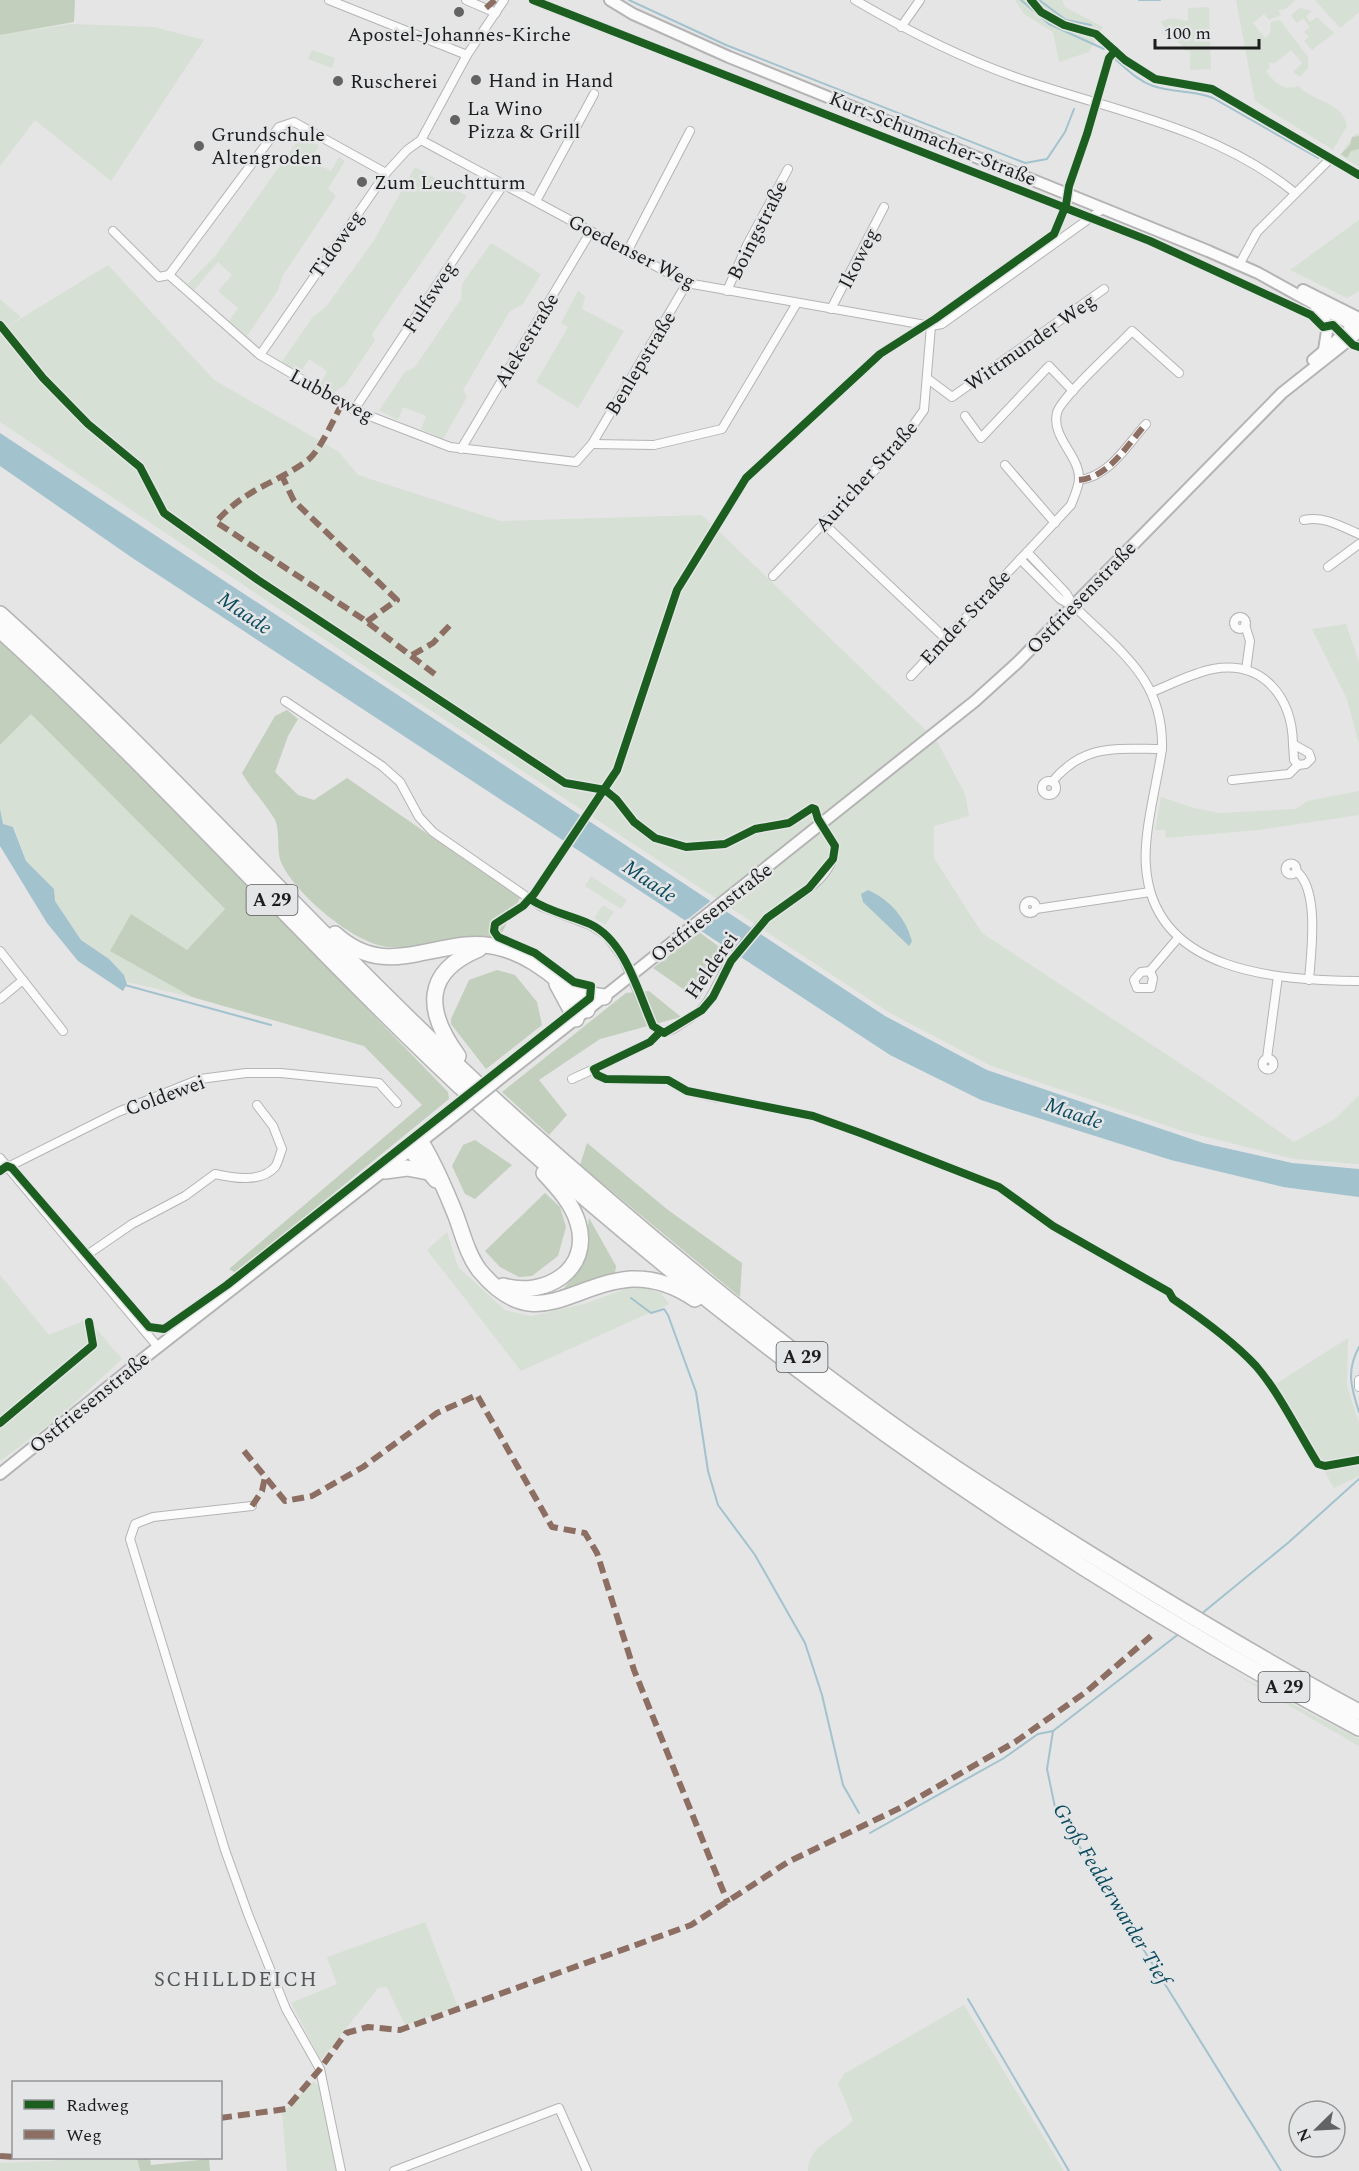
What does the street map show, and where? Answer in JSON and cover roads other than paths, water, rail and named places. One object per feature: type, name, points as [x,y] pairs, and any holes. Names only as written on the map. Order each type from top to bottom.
[{"type":"highway","name":"A 29","points":[[0,614],[93,701],[419,1030],[512,1115],[708,1283],[887,1421],[1170,1613]]},
{"type":"highway","name":"A 29","points":[[0,630],[164,790],[388,1017],[521,1143],[734,1322],[870,1424],[980,1500],[1213,1638],[1359,1728]]},
{"type":"highway","points":[[305,915],[318,920],[343,942],[358,950],[382,957],[408,957],[468,945],[485,947],[518,953],[542,968],[572,992],[604,997]]},
{"type":"highway","points":[[485,947],[464,955],[447,969],[436,989],[434,1009],[446,1040],[460,1058],[503,1100],[512,1115]]},
{"type":"highway","points":[[556,981],[582,1014]]},
{"type":"highway","points":[[572,992],[582,1014]]},
{"type":"highway","points":[[494,1284],[529,1291],[545,1288],[566,1274],[578,1251],[579,1226],[573,1210],[560,1190],[527,1155],[521,1143]]},
{"type":"highway","points":[[416,1146],[428,1172],[442,1187]]},
{"type":"highway","points":[[416,1146],[431,1158],[473,1260],[501,1292],[514,1299],[540,1303],[565,1299],[620,1281],[650,1280],[683,1291],[717,1315],[734,1322]]},
{"type":"highway","points":[[385,1171],[407,1168],[428,1172]]},
{"type":"highway","name":"A 29","points":[[1213,1638],[1359,1712]]},
{"type":"main road","name":"Kurt-Schumacher-Straße","points":[[610,0],[633,14],[729,57],[1105,207],[1258,273],[1358,325]]},
{"type":"main road","name":"Kurt-Schumacher-Straße","points":[[1258,273],[1274,276],[1346,310],[1358,325]]},
{"type":"main road","points":[[1312,303],[1328,325],[1324,350]]},
{"type":"main road","points":[[1346,310],[1359,305]]},
{"type":"main road","points":[[1282,393],[1324,350],[1358,325]]},
{"type":"main road","name":"Ostfriesenstraße","points":[[0,1474],[822,825],[975,701],[1017,663],[1282,393],[1358,325]]},
{"type":"street","points":[[329,0],[467,55]]},
{"type":"street","points":[[466,0],[496,12]]},
{"type":"street","points":[[421,140],[467,55],[504,0]]},
{"type":"street","points":[[533,0],[615,32]]},
{"type":"street","points":[[855,0],[901,27],[1016,77],[1153,119],[1215,142],[1248,159],[1294,192]]},
{"type":"street","points":[[901,27],[920,0]]},
{"type":"street","points":[[536,201],[594,94]]},
{"type":"street","points":[[169,275],[279,127],[294,122],[386,173]]},
{"type":"street","points":[[627,250],[690,131]]},
{"type":"street","name":"Tidoweg","points":[[260,356],[386,173],[407,150],[421,140]]},
{"type":"street","name":"Goedenser Weg","points":[[421,140],[687,283],[931,326]]},
{"type":"street","points":[[1239,265],[1257,232],[1294,192],[1330,159]]},
{"type":"street","name":"Boingstraße","points":[[727,291],[747,245],[788,169]]},
{"type":"street","name":"Fulfsweg","points":[[354,410],[503,184]]},
{"type":"street","points":[[1085,199],[1085,220]]},
{"type":"street","name":"Ikoweg","points":[[831,309],[884,207]]},
{"type":"street","points":[[931,326],[942,324],[1105,207]]},
{"type":"street","name":"Lubbeweg","points":[[113,231],[159,277],[169,275],[260,356],[354,410],[461,449],[576,462],[592,444]]},
{"type":"street","name":"Alekestraße","points":[[461,449],[591,231]]},
{"type":"street","name":"Benlepstraße","points":[[592,444],[687,283]]},
{"type":"street","name":"Wittmunder Weg","points":[[927,379],[952,397],[1104,289]]},
{"type":"street","points":[[592,444],[654,445],[722,429],[797,303]]},
{"type":"street","name":"Auricher Straße","points":[[773,576],[911,430],[924,410],[931,326]]},
{"type":"street","points":[[1146,424],[1102,473],[1091,479],[1079,480],[1077,466],[1058,432],[1057,410],[1132,331],[1179,373]]},
{"type":"street","points":[[965,416],[981,438],[1049,366],[1073,391]]},
{"type":"street","points":[[1005,465],[1055,523]]},
{"type":"street","name":"Emder Straße","points":[[911,676],[1071,505],[1079,480]]},
{"type":"street","points":[[1304,520],[1317,518],[1332,521],[1359,534]]},
{"type":"street","points":[[823,523],[945,638]]},
{"type":"street","points":[[1328,567],[1359,544]]},
{"type":"street","name":"Emder Straße","points":[[1023,556],[1066,593],[1073,605],[1135,665],[1152,692],[1163,731],[1146,852],[1150,892]]},
{"type":"street","points":[[1245,625],[1250,641],[1246,670]]},
{"type":"street","points":[[1152,692],[1214,669],[1246,670],[1258,675],[1278,693],[1287,707],[1293,724],[1294,759],[1298,765]]},
{"type":"street","points":[[285,701],[382,766],[399,782],[425,825],[442,838],[540,906],[590,925],[606,935],[623,958],[653,1026],[660,1032]]},
{"type":"street","points":[[1233,780],[1289,774],[1298,765],[1311,759],[1309,753],[1293,744]]},
{"type":"street","points":[[1052,782],[1067,765],[1081,755],[1114,749],[1162,749]]},
{"type":"street","name":"Helderei","points":[[572,1079],[650,1042],[660,1032],[669,1031],[702,1010],[713,997],[731,961],[761,924],[799,898],[833,859],[835,846],[822,825]]},
{"type":"street","points":[[1296,871],[1301,874],[1311,901],[1309,980]]},
{"type":"street","points":[[1036,909],[1150,892],[1161,915],[1178,938],[1222,963],[1278,976],[1309,980],[1359,981]]},
{"type":"street","points":[[1150,971],[1178,938]]},
{"type":"street","points":[[0,951],[63,1031]]},
{"type":"street","points":[[1267,1058],[1278,976]]},
{"type":"street","points":[[0,999],[23,980]]},
{"type":"street","points":[[594,1069],[597,1075],[606,1079],[668,1080],[687,1091],[718,1098]]},
{"type":"street","name":"Coldewei","points":[[3,1168],[118,1112],[200,1079],[246,1073],[318,1075],[379,1083],[397,1103]]},
{"type":"street","points":[[84,1257],[132,1224],[185,1196],[215,1174],[237,1179],[260,1176],[275,1167],[282,1149],[273,1126],[257,1105]]},
{"type":"street","points":[[0,1158],[3,1168],[84,1257],[158,1347]]},
{"type":"street","points":[[1359,1380],[1359,1387]]},
{"type":"street","points":[[252,1506],[153,1516],[135,1524],[130,1539],[225,1850],[286,2009],[320,2069],[341,2171]]},
{"type":"street","points":[[393,2171],[560,2108],[587,2171]]},
{"type":"water","name":"Maade","points":[[0,433],[885,1016],[987,1070],[1203,1143],[1292,1163],[1359,1169],[1359,1197],[1283,1187],[1171,1160],[981,1100],[890,1055],[131,557],[0,466]]},
{"type":"water","points":[[0,809],[3,824],[13,827],[26,861],[54,889],[55,901],[81,940],[109,959],[124,975],[127,984],[123,991],[78,961],[47,923],[0,846]]},
{"type":"water","points":[[868,890],[896,910],[909,932],[912,941],[909,946],[863,902],[861,894]]},
{"type":"waterway","points":[[629,0],[726,45],[1025,163],[1047,159],[1065,132],[1074,109]]},
{"type":"waterway","points":[[1021,0],[1049,24],[1104,49]]},
{"type":"waterway","points":[[1039,0],[1066,20],[1066,23]]},
{"type":"waterway","points":[[1139,0],[1160,0]]},
{"type":"waterway","points":[[1066,20],[1091,25]]},
{"type":"waterway","points":[[1115,59],[1148,84],[1213,98],[1318,158]]},
{"type":"waterway","points":[[125,985],[271,1025]]},
{"type":"waterway","points":[[631,1298],[651,1313],[664,1309],[668,1315],[696,1392],[708,1471],[718,1505],[755,1555],[805,1643],[822,1695],[843,1785],[859,1813]]},
{"type":"waterway","name":"Groß Fedderwarder Tief","points":[[1359,1347],[1351,1372],[1359,1412]]},
{"type":"waterway","name":"Groß Fedderwarder Tief","points":[[1200,1615],[1289,1542],[1359,1479]]},
{"type":"waterway","name":"Groß Fedderwarder Tief","points":[[1180,1633],[1053,1731],[1047,1769],[1055,1807],[1281,2171]]},
{"type":"waterway","points":[[870,1833],[1004,1758],[1038,1734],[1053,1731]]},
{"type":"waterway","points":[[968,1999],[1069,2171]]},
{"type":"place","name":"Apostel-Johannes-Kirche","points":[[459,12]]},
{"type":"place","name":"Hand in Hand","points":[[476,80]]},
{"type":"place","name":"Ruscherei","points":[[338,81]]},
{"type":"place","name":"La Wino Pizza & Grill","points":[[455,120]]},
{"type":"place","name":"Grundschule Altengroden","points":[[199,146]]},
{"type":"place","name":"Zum Leuchtturm","points":[[362,182]]},
{"type":"district","name":"SCHILLDEICH","points":[[236,1979]]}]
